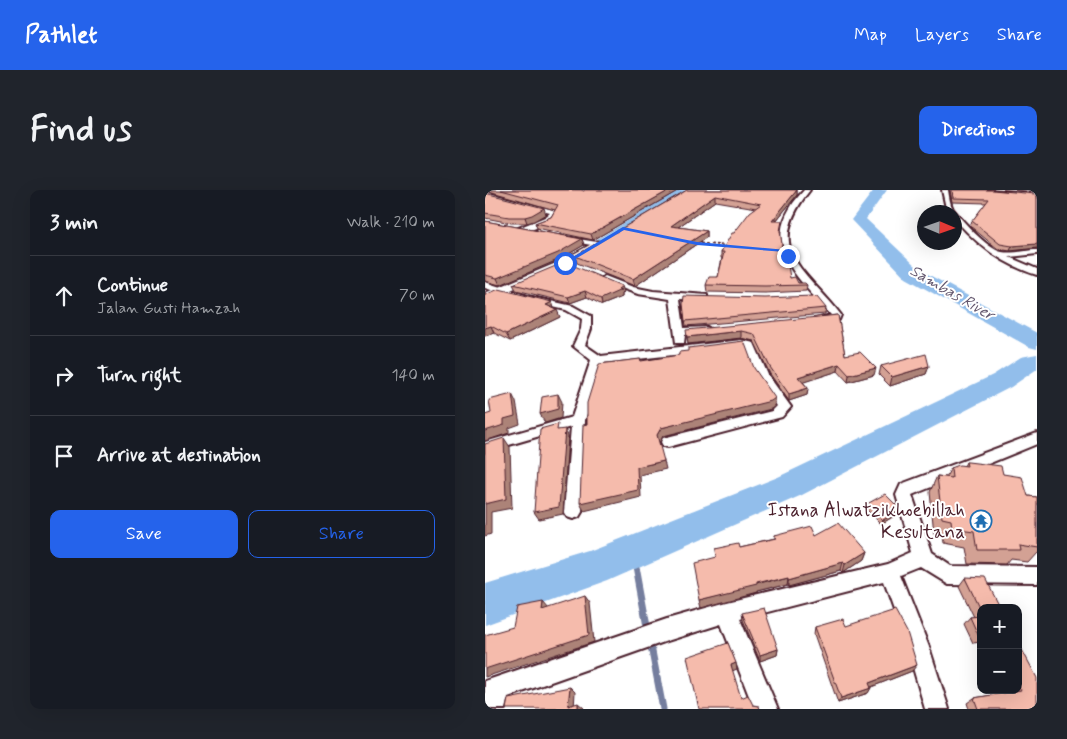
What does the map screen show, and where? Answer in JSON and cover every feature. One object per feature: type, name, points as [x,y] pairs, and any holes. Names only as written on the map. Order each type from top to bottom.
[{"type":"street","points":[[945,190],[948,205]]},
{"type":"street","points":[[991,190],[1037,195]]},
{"type":"street","points":[[803,191],[791,212],[786,230],[787,251],[790,260],[800,274],[836,317],[832,320],[804,322]]},
{"type":"street","points":[[485,194],[555,212],[548,219],[521,230]]},
{"type":"street","points":[[962,223],[996,255],[1037,272]]},
{"type":"street","points":[[512,228],[538,233]]},
{"type":"street","points":[[555,236],[601,242]]},
{"type":"street","points":[[485,297],[565,263],[601,242]]},
{"type":"street","points":[[996,255],[1037,252]]},
{"type":"street","points":[[565,263],[581,270]]},
{"type":"street","points":[[597,276],[641,293],[675,297],[711,297]]},
{"type":"street","points":[[485,285],[551,305],[569,308],[587,318],[586,329],[579,346],[594,355],[597,360],[578,420],[573,512]]},
{"type":"street","points":[[802,297],[820,296]]},
{"type":"street","points":[[675,297],[681,350]]},
{"type":"street","points":[[679,332],[714,329]]},
{"type":"street","points":[[597,360],[741,343],[750,345],[762,375],[784,407],[777,414],[668,442]]},
{"type":"street","points":[[485,447],[578,420]]},
{"type":"street","points":[[922,558],[923,546],[905,500],[904,494],[907,489],[1037,438]]},
{"type":"street","points":[[492,697],[667,630],[727,612],[890,572],[922,558]]},
{"type":"street","points":[[922,558],[947,575],[1037,576]]},
{"type":"street","points":[[890,572],[918,648],[937,709]]},
{"type":"street","points":[[727,612],[766,709]]},
{"type":"path","points":[[688,242],[727,246]]},
{"type":"building","points":[[501,190],[670,190],[591,234],[535,223],[551,217],[558,205]]},
{"type":"building","points":[[687,190],[797,190],[772,221],[782,221],[780,231],[782,244],[778,259],[787,259],[790,278],[795,277],[798,283],[805,283],[807,285],[706,285],[709,277],[718,277],[724,252],[721,252],[732,233],[734,233],[750,212],[761,204],[715,195],[671,226],[707,231],[633,279],[575,256]]},
{"type":"building","points":[[952,190],[993,190],[1035,194],[1037,196],[1037,244],[1012,246],[1000,244],[972,221],[989,199],[953,198]]},
{"type":"building","points":[[485,193],[544,208],[525,217],[509,217],[485,213]]},
{"type":"building","points":[[485,221],[582,239],[558,253],[497,278],[485,275]]},
{"type":"building","points":[[565,262],[622,286],[618,289],[621,290],[601,299],[585,291],[568,297],[513,284]]},
{"type":"building","points":[[499,289],[552,302],[546,305],[557,310],[506,334],[491,326],[485,328],[485,295]]},
{"type":"building","points":[[684,296],[765,298],[812,296],[817,297],[826,308],[685,321]]},
{"type":"building","points":[[838,315],[845,355],[860,352],[876,368],[849,375],[839,364],[798,377],[808,388],[789,394],[770,367],[754,334],[741,331],[687,337],[686,330]]},
{"type":"building","points":[[744,341],[754,368],[775,398],[771,401],[661,428],[657,435],[664,461],[637,467],[638,490],[580,503],[583,425],[587,424],[587,403],[599,364],[640,359],[641,361],[679,355],[679,352],[688,351],[688,348]]},
{"type":"building","points":[[926,354],[929,366],[892,377],[881,366]]},
{"type":"building","points":[[512,394],[515,416],[504,419],[504,425],[485,431],[485,415],[491,413],[489,400]]},
{"type":"building","points":[[558,394],[558,409],[540,414],[542,397]]},
{"type":"building","points":[[558,424],[557,430],[565,429],[559,507],[534,512],[540,429]]},
{"type":"building","points":[[504,438],[506,499],[485,504],[485,444]]},
{"type":"building","points":[[966,462],[1001,466],[1003,474],[1022,477],[1028,496],[1037,497],[1037,547],[1018,544],[1019,550],[977,550],[974,531],[952,528],[951,520],[942,518],[937,476],[952,478],[951,468],[959,465],[967,466]]},
{"type":"building","points":[[885,494],[900,509],[883,520],[867,504]]},
{"type":"building","points":[[838,523],[864,553],[845,565],[843,563],[699,600],[692,563],[715,557],[714,548],[738,543],[739,547],[775,539],[774,536],[812,526],[816,535]]},
{"type":"building","points":[[965,578],[985,579],[998,604],[978,604]]},
{"type":"building","points":[[585,596],[589,635],[485,669],[485,635],[513,627],[517,607],[543,602],[542,610]]},
{"type":"building","points":[[764,608],[778,649],[760,655],[742,613]]},
{"type":"building","points":[[895,610],[907,632],[917,665],[869,683],[871,688],[841,698],[815,627],[843,619],[846,626]]},
{"type":"building","points":[[977,616],[977,633],[970,617]]},
{"type":"building","points":[[728,643],[736,663],[731,665],[741,698],[748,695],[753,705],[759,706],[760,709],[699,709],[687,657]]},
{"type":"building","points":[[1022,650],[1037,678],[1037,709],[978,709],[974,698],[998,694],[1022,694]]},
{"type":"building","points":[[570,687],[568,706],[578,703],[578,709],[506,709],[508,699]]},
{"type":"waterway","points":[[599,241],[684,190]]},
{"type":"waterway","name":"Sambas River","points":[[881,190],[858,220],[913,274],[1037,342]]},
{"type":"waterway","points":[[485,604],[593,568],[790,486],[1002,381],[1030,362],[1037,361]]},
{"type":"waterway","points":[[633,551],[636,568]]},
{"type":"waterway","points":[[636,567],[648,632]]},
{"type":"waterway","points":[[650,641],[663,709]]},
{"type":"place","name":"Istana Alwatzikhoebillah Kesultana","points":[[981,521]]},
{"type":"route","points":[[565,263],[623,228],[697,244],[787,251],[788,256]]}]
